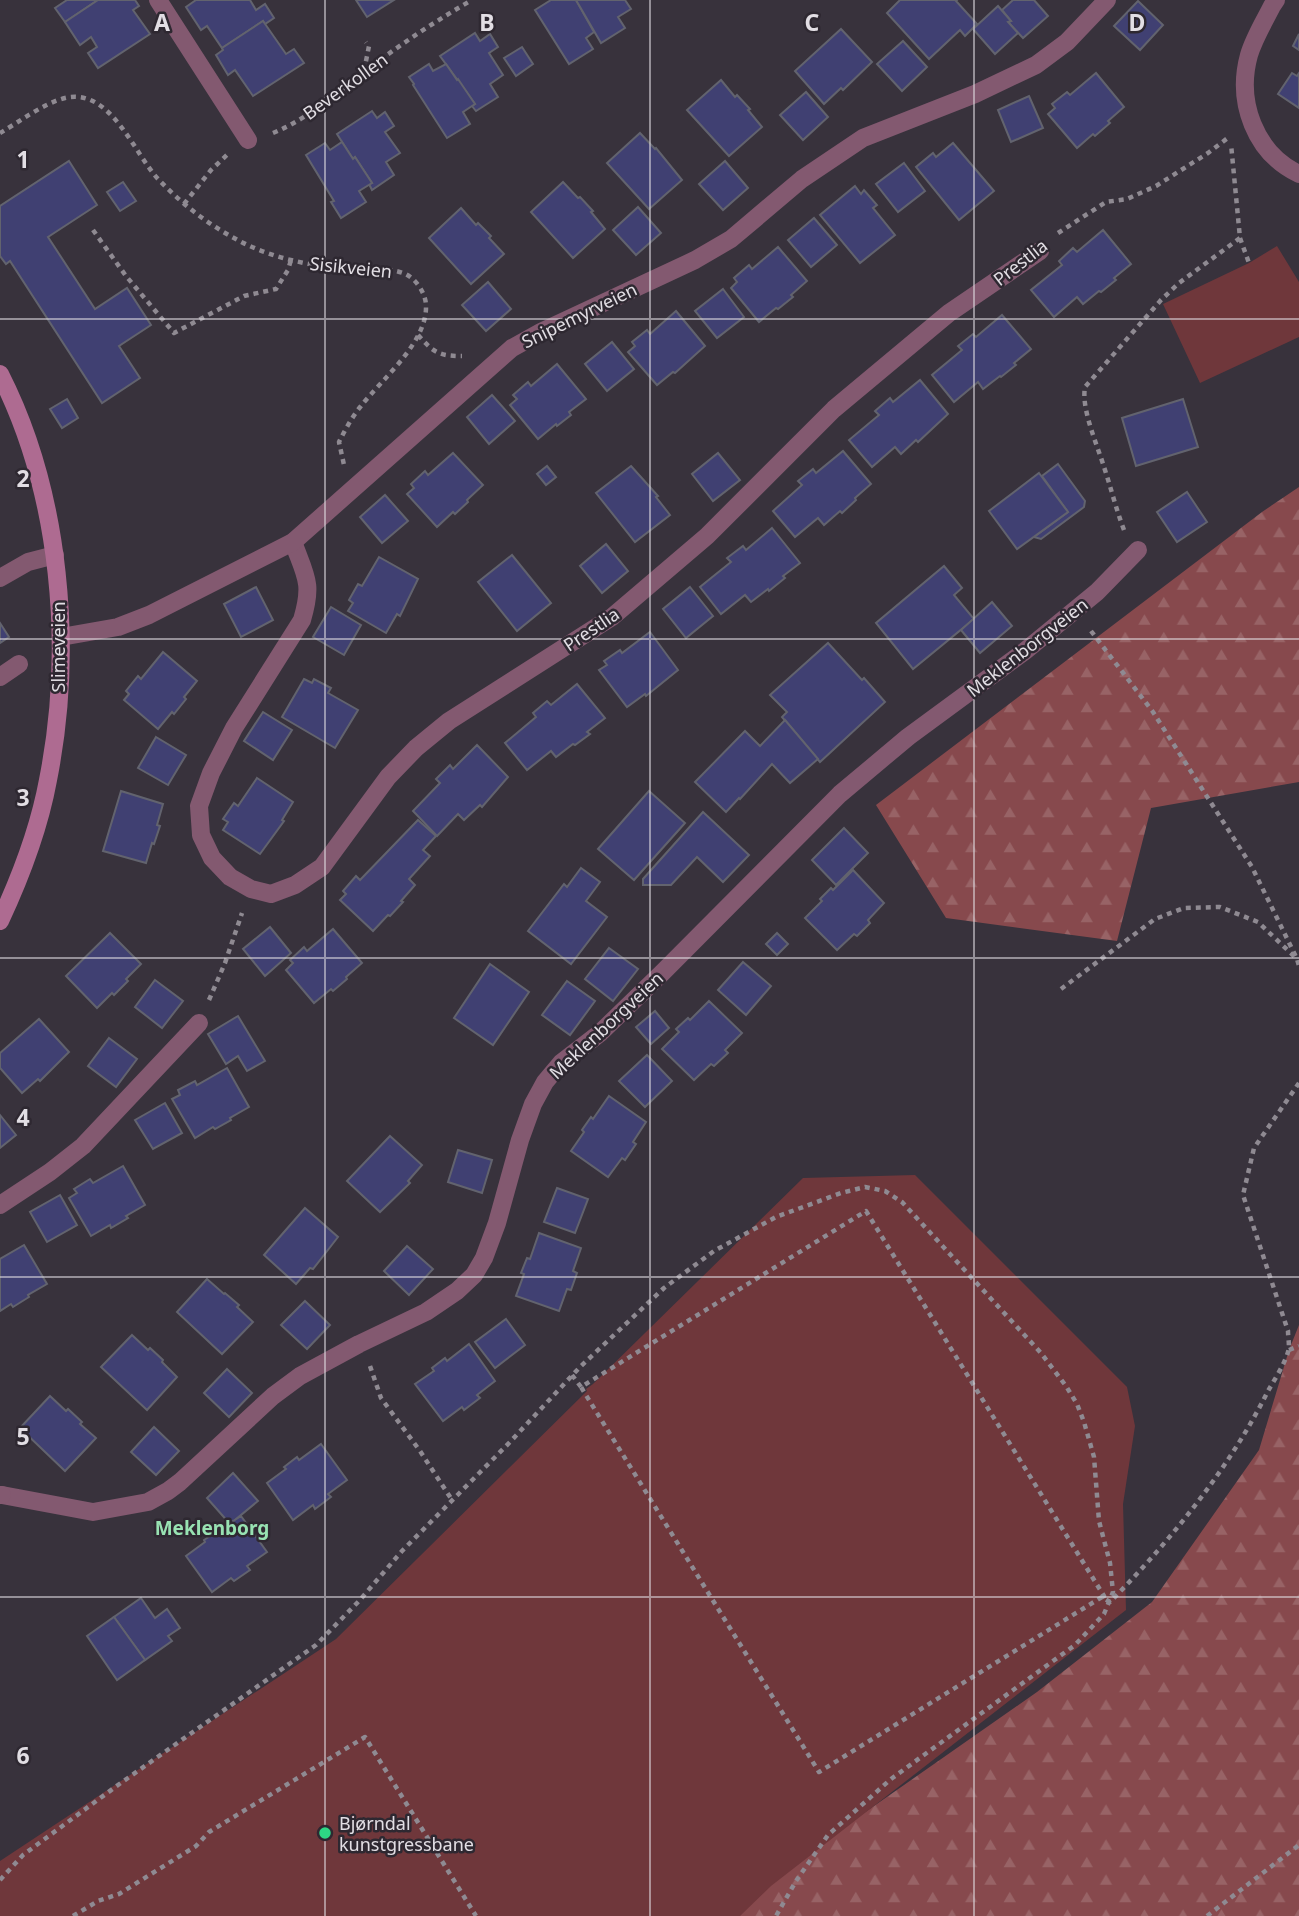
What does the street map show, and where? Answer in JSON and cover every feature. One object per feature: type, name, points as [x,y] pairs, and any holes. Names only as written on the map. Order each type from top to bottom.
[{"type":"street","points":[[158,0],[248,140]]},
{"type":"street","name":"Snipemyrveien","points":[[61,637],[118,627],[149,615],[293,542],[512,348],[707,253],[730,239],[802,179],[863,138],[975,94],[1036,65],[1067,42],[1107,0]]},
{"type":"street","points":[[1276,0],[1249,54],[1244,84],[1247,107],[1255,133],[1269,153],[1299,174]]},
{"type":"street","name":"Prestlia","points":[[251,889],[271,894],[295,885],[322,867],[388,777],[416,748],[449,721],[612,617],[706,536],[834,410],[949,313],[1040,251]]},
{"type":"street","name":"Slimeveien","points":[[0,373],[34,460],[48,516],[55,555],[61,637],[57,710],[48,781],[30,851],[0,921]]},
{"type":"street","points":[[251,889],[230,877],[212,858],[201,835],[200,806],[211,773],[234,728],[302,620],[308,583],[293,542]]},
{"type":"street","name":"Meklenborgveien","points":[[1,1495],[93,1512],[148,1502],[180,1482],[284,1387],[300,1376],[426,1312],[457,1291],[474,1275],[484,1258],[533,1104],[545,1082],[561,1063],[600,1033],[840,794],[908,737],[1076,610],[1138,550]]},
{"type":"street","points":[[0,578],[28,562],[55,555]]},
{"type":"street","points":[[0,677],[19,664]]},
{"type":"street","points":[[0,1205],[83,1146],[199,1023]]},
{"type":"path","name":"Beverkollen","points":[[248,140],[276,132],[310,114],[364,72],[472,0]]},
{"type":"path","points":[[364,72],[369,46],[366,42]]},
{"type":"path","name":"Sisikveien","points":[[0,133],[51,103],[66,97],[83,98],[100,105],[114,118],[142,160],[184,204],[234,238],[291,260],[338,268],[387,269],[406,274],[420,286],[426,306],[418,335],[398,364],[362,404],[339,442],[353,490]]},
{"type":"path","name":"Prestlia","points":[[1040,251],[1038,246],[1094,209],[1106,202],[1127,199],[1156,186],[1230,136],[1240,238]]},
{"type":"path","points":[[184,204],[211,170],[248,140]]},
{"type":"path","points":[[93,230],[125,276],[174,333],[243,296],[276,289],[291,260]]},
{"type":"path","points":[[1138,550],[1128,540],[1114,504],[1083,395],[1085,387],[1161,300],[1179,283],[1240,238],[1249,263]]},
{"type":"path","points":[[418,335],[439,355],[467,356]]},
{"type":"path","points":[[1076,610],[1153,712],[1252,867],[1299,966]]},
{"type":"path","points":[[199,1023],[225,962],[251,889]]},
{"type":"path","points":[[1061,989],[1154,919],[1184,908],[1220,907],[1258,922],[1297,959]]},
{"type":"path","points":[[1110,1602],[1188,1515],[1223,1466],[1257,1414],[1289,1350],[1288,1331],[1242,1195],[1254,1148],[1299,1083]]},
{"type":"path","points":[[0,1880],[33,1847],[316,1645],[402,1551],[572,1375],[664,1288],[714,1251],[776,1217],[865,1187],[885,1191],[902,1202],[1041,1353],[1077,1404],[1094,1457],[1099,1521],[1110,1563],[1113,1592],[1104,1614],[1075,1645],[891,1779],[828,1835],[776,1916]]},
{"type":"path","points":[[581,1387],[866,1212],[1104,1596],[1102,1597]]},
{"type":"path","points":[[361,1343],[382,1398],[452,1500]]},
{"type":"path","points":[[1289,1350],[1299,1346]]},
{"type":"path","points":[[572,1375],[819,1772],[1102,1597]]},
{"type":"path","points":[[1102,1597],[1110,1602]]},
{"type":"path","points":[[73,1916],[98,1901],[119,1894],[196,1846],[209,1832],[365,1737],[476,1916]]},
{"type":"path","points":[[1207,1916],[1299,1845]]},
{"type":"green space","points":[[1299,487],[1299,782],[1151,808],[1117,941],[946,918],[876,805],[1262,512]]},
{"type":"green space","points":[[1299,1325],[1299,1916],[729,1916],[751,1892],[1037,1692],[1152,1602],[1259,1450]]},
{"type":"shaded area","points":[[1277,246],[1299,282],[1299,337],[1200,383],[1163,304],[1249,263]]},
{"type":"shaded area","points":[[915,1175],[1127,1387],[1135,1426],[1123,1504],[1126,1610],[771,1886],[740,1916],[0,1916],[0,1861],[336,1639],[587,1391],[586,1389],[803,1178]]},
{"type":"building","points":[[67,0],[98,0],[65,22],[55,8]]},
{"type":"building","points":[[98,0],[135,0],[139,6],[133,10],[150,34],[98,68],[88,53],[97,47],[91,37],[80,45],[65,22]]},
{"type":"building","points":[[196,0],[250,0],[256,10],[265,4],[274,18],[265,24],[263,21],[222,48],[207,26],[201,30],[186,7]]},
{"type":"building","points":[[356,0],[394,0],[367,17]]},
{"type":"building","points":[[551,0],[576,0],[594,32],[586,38],[593,49],[569,64],[535,10]]},
{"type":"building","points":[[576,0],[625,0],[631,9],[618,17],[625,28],[601,43]]},
{"type":"building","points":[[900,0],[957,0],[977,24],[965,36],[960,30],[929,59],[887,13]]},
{"type":"building","points":[[1013,0],[1034,0],[1048,16],[1023,38],[1008,22],[1011,21],[1002,10]]},
{"type":"building","points":[[1138,1],[1163,25],[1140,50],[1114,26]]},
{"type":"building","points":[[998,6],[1018,33],[995,54],[973,29]]},
{"type":"building","points":[[263,21],[286,54],[294,49],[304,63],[253,96],[235,70],[228,75],[216,55],[222,48]]},
{"type":"building","points":[[841,29],[872,62],[824,104],[795,71]]},
{"type":"building","points":[[475,33],[480,41],[490,34],[498,47],[489,53],[503,75],[490,84],[498,97],[476,111],[472,106],[475,104],[440,56]]},
{"type":"building","points":[[1299,34],[1299,50],[1293,46]]},
{"type":"building","points":[[903,41],[927,67],[902,91],[877,64]]},
{"type":"building","points":[[522,47],[533,64],[516,76],[504,58]]},
{"type":"building","points":[[429,64],[433,71],[446,64],[475,104],[463,112],[470,124],[447,138],[409,77]]},
{"type":"building","points":[[1096,73],[1124,107],[1108,121],[1110,123],[1077,148],[1048,114],[1055,108],[1052,104],[1067,92],[1070,95]]},
{"type":"building","points":[[1292,73],[1297,76],[1299,73],[1299,108],[1278,94]]},
{"type":"building","points":[[721,80],[735,97],[737,95],[750,109],[748,110],[762,127],[729,156],[687,110]]},
{"type":"building","points":[[806,92],[828,117],[803,140],[780,115]]},
{"type":"building","points":[[1029,96],[1043,128],[1011,142],[998,110]]},
{"type":"building","points":[[372,111],[377,118],[385,112],[394,126],[385,132],[400,153],[386,162],[394,175],[372,190],[369,184],[372,183],[337,134]]},
{"type":"building","points":[[640,133],[682,180],[649,209],[607,163]]},
{"type":"building","points":[[342,142],[372,183],[359,191],[366,202],[341,218],[331,202],[334,201],[306,155],[325,143],[330,150]]},
{"type":"building","points":[[953,143],[994,191],[959,220],[916,167],[933,153],[936,157]]},
{"type":"building","points":[[69,161],[97,205],[48,237],[95,309],[127,288],[151,325],[119,346],[140,378],[102,403],[10,261],[6,264],[0,256],[0,206]]},
{"type":"building","points":[[725,161],[748,188],[723,210],[699,184]]},
{"type":"building","points":[[904,163],[925,191],[898,212],[876,184]]},
{"type":"building","points":[[123,182],[136,201],[120,211],[107,192]]},
{"type":"building","points":[[563,182],[593,211],[591,212],[605,229],[573,258],[531,212]]},
{"type":"building","points":[[855,186],[861,194],[864,190],[877,205],[873,208],[895,235],[860,263],[820,215]]},
{"type":"building","points":[[638,207],[661,233],[636,255],[613,230]]},
{"type":"building","points":[[461,208],[476,225],[478,223],[491,236],[489,238],[504,254],[471,284],[429,238]]},
{"type":"building","points":[[814,218],[837,245],[811,267],[788,240]]},
{"type":"building","points":[[1103,230],[1131,264],[1101,292],[1083,304],[1077,297],[1054,317],[1031,290],[1062,265],[1059,261],[1073,248],[1077,252]]},
{"type":"building","points":[[778,247],[807,281],[791,295],[793,297],[759,322],[731,288],[737,282],[734,278],[749,265],[752,269]]},
{"type":"building","points":[[488,282],[511,309],[486,331],[462,305]]},
{"type":"building","points":[[723,289],[744,317],[717,338],[695,311]]},
{"type":"building","points":[[676,311],[705,346],[657,385],[628,352],[635,346],[632,342],[647,330],[650,334]]},
{"type":"building","points":[[1002,315],[1031,349],[1001,377],[983,389],[978,382],[954,402],[932,375],[962,350],[958,346],[973,334],[976,337]]},
{"type":"building","points":[[612,342],[634,369],[607,391],[585,364]]},
{"type":"building","points":[[557,364],[586,399],[569,412],[571,415],[538,439],[510,405],[517,399],[513,395],[528,382],[531,386]]},
{"type":"building","points":[[920,380],[948,414],[901,454],[895,447],[872,467],[849,440],[879,415],[875,411],[890,398],[893,402]]},
{"type":"building","points":[[492,395],[515,421],[489,444],[467,417]]},
{"type":"building","points":[[67,399],[78,418],[62,428],[50,409]]},
{"type":"building","points":[[1183,399],[1198,447],[1136,466],[1122,418]]},
{"type":"building","points":[[843,451],[871,484],[842,513],[840,511],[824,525],[818,518],[795,537],[773,511],[802,485],[798,481],[813,469],[816,473]]},
{"type":"building","points":[[453,453],[483,485],[455,514],[453,512],[437,527],[407,494],[414,488],[411,484],[425,471],[428,475]]},
{"type":"building","points":[[718,453],[740,480],[713,501],[692,474]]},
{"type":"building","points":[[1058,464],[1085,501],[1084,507],[1041,539],[1034,537],[1068,512],[1042,476]]},
{"type":"building","points":[[547,466],[556,477],[546,485],[537,474]]},
{"type":"building","points":[[631,466],[658,496],[656,497],[670,515],[635,542],[596,493]]},
{"type":"building","points":[[1039,473],[1068,512],[1017,549],[989,511]]},
{"type":"building","points":[[1187,492],[1207,522],[1177,542],[1157,512]]},
{"type":"building","points":[[385,495],[408,521],[382,543],[360,517]]},
{"type":"building","points":[[772,528],[800,563],[769,591],[768,589],[751,602],[745,595],[721,614],[700,587],[731,562],[727,558],[743,546],[746,550]]},
{"type":"building","points":[[606,544],[628,571],[602,593],[580,566]]},
{"type":"building","points":[[512,555],[551,603],[517,631],[478,582]]},
{"type":"building","points":[[379,557],[418,579],[400,616],[397,614],[386,633],[348,611],[353,603],[349,600],[358,584],[362,586]]},
{"type":"building","points":[[944,566],[962,588],[954,595],[974,619],[913,669],[876,623]]},
{"type":"building","points":[[256,587],[273,620],[241,637],[224,604]]},
{"type":"building","points":[[690,587],[713,616],[686,638],[663,609]]},
{"type":"building","points":[[992,602],[1012,626],[980,653],[961,630]]},
{"type":"building","points":[[331,607],[361,625],[344,655],[313,637]]},
{"type":"building","points":[[0,623],[9,637],[0,643]]},
{"type":"building","points":[[650,632],[678,670],[646,696],[645,694],[627,707],[599,670],[607,665],[604,661],[620,650],[622,653]]},
{"type":"building","points":[[828,643],[885,702],[820,762],[782,717],[787,712],[770,695]]},
{"type":"building","points":[[163,652],[197,681],[174,714],[172,712],[158,729],[124,700],[129,694],[126,691],[138,676],[141,679]]},
{"type":"building","points":[[304,679],[312,683],[314,679],[331,688],[328,693],[358,710],[335,748],[282,717]]},
{"type":"building","points":[[577,684],[605,718],[575,745],[556,757],[551,751],[527,770],[505,743],[536,717],[533,713],[547,701],[551,705]]},
{"type":"building","points":[[263,712],[292,730],[273,760],[244,741]]},
{"type":"building","points":[[785,720],[818,759],[790,783],[772,764],[726,812],[695,782],[745,731],[760,746]]},
{"type":"building","points":[[156,737],[186,755],[168,785],[138,768]]},
{"type":"building","points":[[477,745],[508,777],[482,807],[480,805],[464,820],[458,814],[437,836],[413,811],[440,783],[436,779],[450,765],[453,769]]},
{"type":"building","points":[[257,778],[293,802],[282,820],[284,821],[260,854],[223,830],[228,822],[223,819],[234,803],[238,806]]},
{"type":"building","points":[[121,791],[163,804],[157,825],[160,826],[146,863],[103,851]]},
{"type":"building","points":[[649,791],[685,823],[634,880],[598,849]]},
{"type":"building","points":[[703,812],[749,855],[723,882],[697,857],[671,885],[643,885],[643,879]]},
{"type":"building","points":[[418,820],[436,836],[423,850],[430,856],[409,879],[415,885],[401,901],[403,902],[373,931],[340,900],[346,894],[343,891],[356,876],[360,880]]},
{"type":"building","points":[[844,828],[868,853],[836,885],[812,860]]},
{"type":"building","points":[[581,868],[600,882],[586,901],[607,917],[571,964],[528,931],[564,884],[567,887]]},
{"type":"building","points":[[853,870],[884,903],[857,936],[854,934],[837,950],[805,918],[831,888],[833,890]]},
{"type":"building","points":[[270,927],[291,953],[265,976],[243,949]]},
{"type":"building","points":[[333,929],[362,963],[333,991],[331,989],[314,1003],[286,970],[293,963],[290,960],[304,947],[307,951]]},
{"type":"building","points":[[110,933],[141,964],[114,995],[112,993],[97,1008],[66,976]]},
{"type":"building","points":[[777,933],[788,944],[777,955],[766,944]]},
{"type":"building","points":[[609,948],[638,969],[613,1001],[585,979]]},
{"type":"building","points":[[743,962],[771,986],[746,1015],[718,990]]},
{"type":"building","points":[[490,964],[529,992],[493,1045],[454,1018]]},
{"type":"building","points":[[155,980],[183,1001],[162,1028],[135,1007]]},
{"type":"building","points":[[567,981],[595,1001],[570,1035],[542,1015]]},
{"type":"building","points":[[709,1001],[742,1033],[725,1050],[728,1053],[694,1080],[662,1049],[679,1032],[676,1029],[688,1018],[690,1020]]},
{"type":"building","points":[[655,1011],[669,1028],[651,1044],[636,1027]]},
{"type":"building","points":[[238,1016],[265,1061],[247,1071],[238,1056],[226,1064],[208,1034]]},
{"type":"building","points":[[39,1019],[69,1052],[40,1081],[38,1079],[22,1093],[0,1068],[0,1053]]},
{"type":"building","points":[[109,1038],[137,1059],[116,1087],[88,1066]]},
{"type":"building","points":[[647,1055],[672,1081],[645,1107],[619,1081]]},
{"type":"building","points":[[227,1068],[249,1107],[230,1118],[231,1120],[195,1138],[172,1099],[180,1095],[178,1090],[195,1081],[197,1085]]},
{"type":"building","points":[[609,1096],[646,1122],[625,1160],[622,1158],[608,1177],[571,1151],[584,1132],[582,1130]]},
{"type":"building","points":[[165,1103],[182,1133],[153,1149],[135,1120]]},
{"type":"building","points":[[0,1115],[16,1135],[0,1148]]},
{"type":"building","points":[[390,1136],[422,1165],[408,1181],[410,1183],[380,1212],[347,1181]]},
{"type":"building","points":[[458,1150],[492,1160],[482,1193],[448,1182]]},
{"type":"building","points":[[123,1166],[145,1205],[111,1228],[110,1225],[91,1236],[69,1198],[77,1193],[74,1189],[90,1179],[93,1183]]},
{"type":"building","points":[[557,1188],[588,1199],[575,1233],[544,1222]]},
{"type":"building","points":[[60,1195],[77,1225],[47,1242],[30,1212]]},
{"type":"building","points":[[305,1208],[338,1237],[313,1269],[310,1268],[296,1284],[264,1255]]},
{"type":"building","points":[[539,1233],[581,1248],[573,1271],[577,1273],[571,1290],[567,1289],[559,1311],[516,1296],[524,1274],[521,1273],[527,1258],[530,1259]]},
{"type":"building","points":[[24,1245],[47,1284],[13,1307],[11,1304],[0,1311],[0,1259]]},
{"type":"building","points":[[407,1246],[433,1269],[409,1295],[384,1271]]},
{"type":"building","points":[[207,1279],[239,1305],[237,1307],[253,1322],[222,1354],[177,1312]]},
{"type":"building","points":[[305,1301],[330,1325],[307,1349],[281,1325]]},
{"type":"building","points":[[506,1319],[525,1345],[495,1368],[475,1342]]},
{"type":"building","points":[[132,1335],[163,1360],[177,1377],[147,1410],[101,1367]]},
{"type":"building","points":[[469,1344],[495,1381],[477,1395],[480,1398],[443,1421],[415,1384],[434,1371],[432,1368],[445,1358],[447,1361]]},
{"type":"building","points":[[227,1369],[252,1393],[229,1417],[204,1393]]},
{"type":"building","points":[[50,1396],[66,1411],[68,1409],[96,1438],[65,1471],[20,1428]]},
{"type":"building","points":[[154,1427],[179,1451],[156,1475],[131,1452]]},
{"type":"building","points":[[321,1444],[347,1480],[328,1494],[331,1497],[315,1509],[313,1505],[293,1520],[267,1483],[297,1457],[299,1460]]},
{"type":"building","points":[[233,1473],[258,1501],[230,1524],[207,1498]]},
{"type":"building","points":[[241,1516],[267,1552],[247,1566],[250,1570],[234,1581],[231,1578],[212,1592],[186,1556],[205,1542],[204,1540]]},
{"type":"building","points":[[141,1598],[155,1618],[167,1609],[180,1628],[168,1636],[172,1641],[145,1660],[114,1617]]},
{"type":"building","points":[[114,1617],[145,1660],[117,1680],[87,1636]]},
{"type":"place","name":"Bjørndal kunstgressbane","points":[[325,1833]]},
{"type":"district","name":"Meklenborg","points":[[212,1528]]}]
